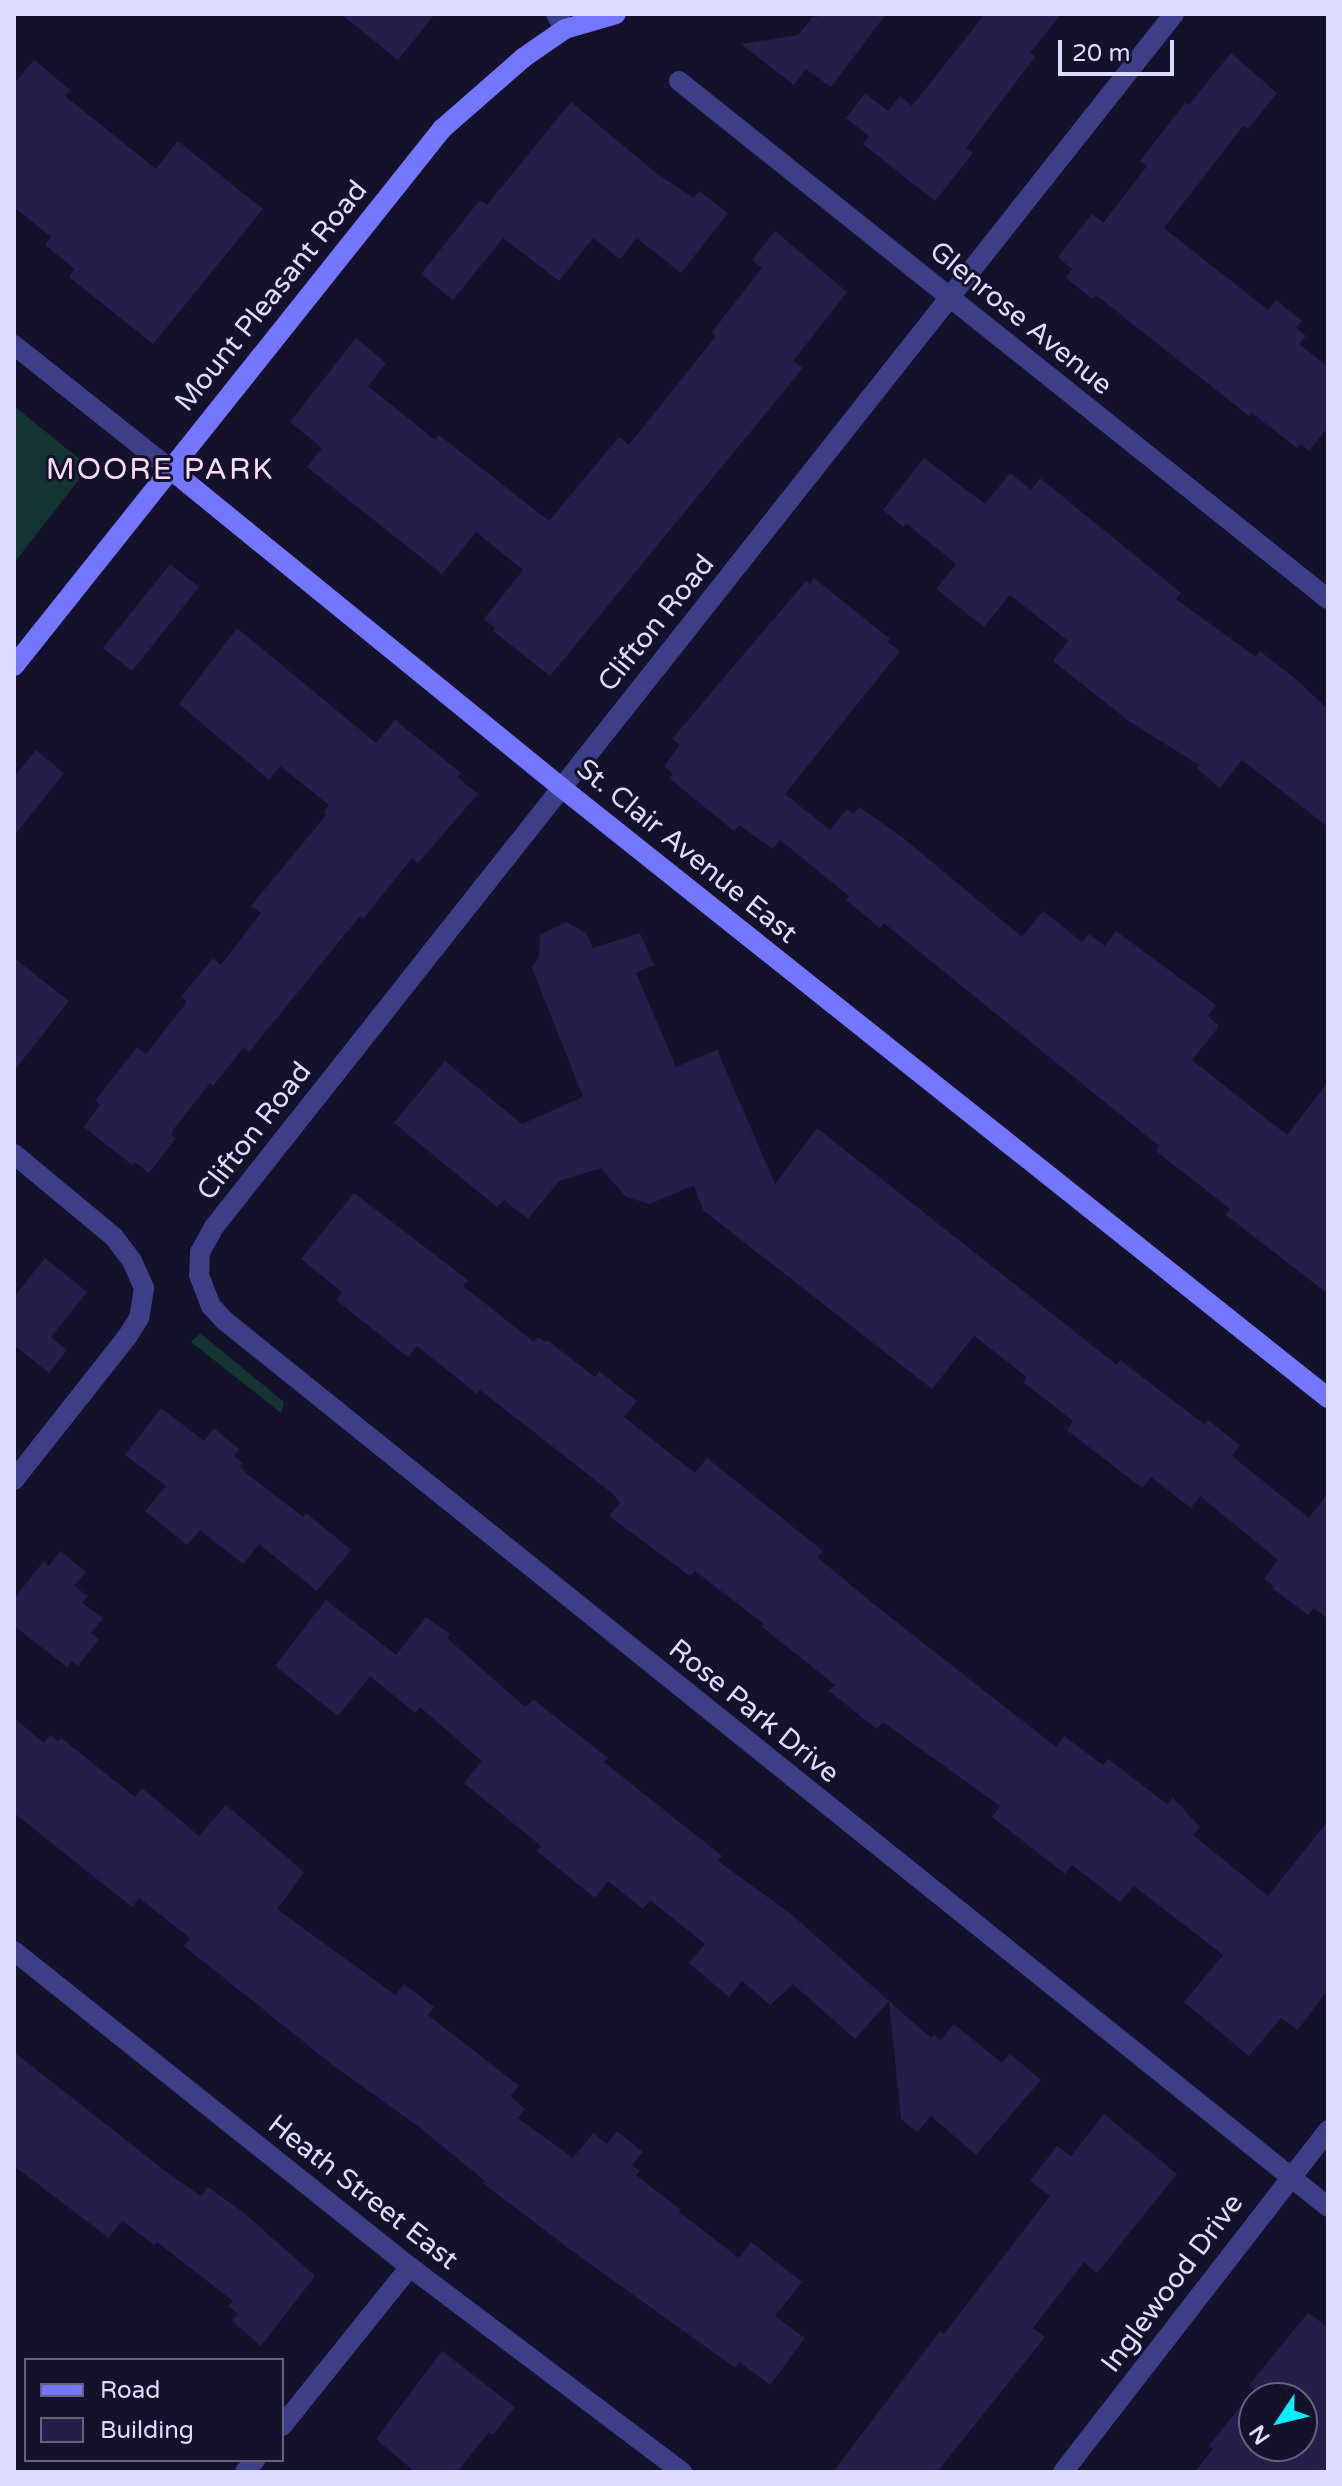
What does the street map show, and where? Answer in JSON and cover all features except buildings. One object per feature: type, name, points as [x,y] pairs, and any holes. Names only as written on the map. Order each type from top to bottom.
[{"type":"main road","name":"Mount Pleasant Road","points":[[14,666],[442,129],[561,22],[616,14]]},
{"type":"main road","name":"St. Clair Avenue East","points":[[170,469],[562,788],[1328,1398]]},
{"type":"street","name":"Clifton Road","points":[[199,1275],[200,1252],[214,1227],[953,298],[1174,14]]},
{"type":"street","name":"Glenrose Avenue","points":[[679,81],[1328,599]]},
{"type":"street","name":"St. Clair Avenue East","points":[[14,345],[170,469]]},
{"type":"street","points":[[14,1154],[114,1237],[132,1261],[144,1288],[139,1318],[127,1337],[14,1480]]},
{"type":"street","name":"Rose Park Drive","points":[[199,1275],[211,1306],[225,1321],[1328,2207]]},
{"type":"street","name":"Heath Street East","points":[[14,1951],[410,2267],[682,2472]]},
{"type":"street","name":"Inglewood Drive","points":[[1063,2472],[1328,2130]]},
{"type":"street","points":[[284,2424],[410,2267]]},
{"type":"green space","points":[[14,406],[82,461],[81,477],[14,563]]},
{"type":"green space","points":[[200,1333],[284,1402],[281,1413],[191,1342]]},
{"type":"district","name":"MOORE PARK","points":[[160,470]]}]
